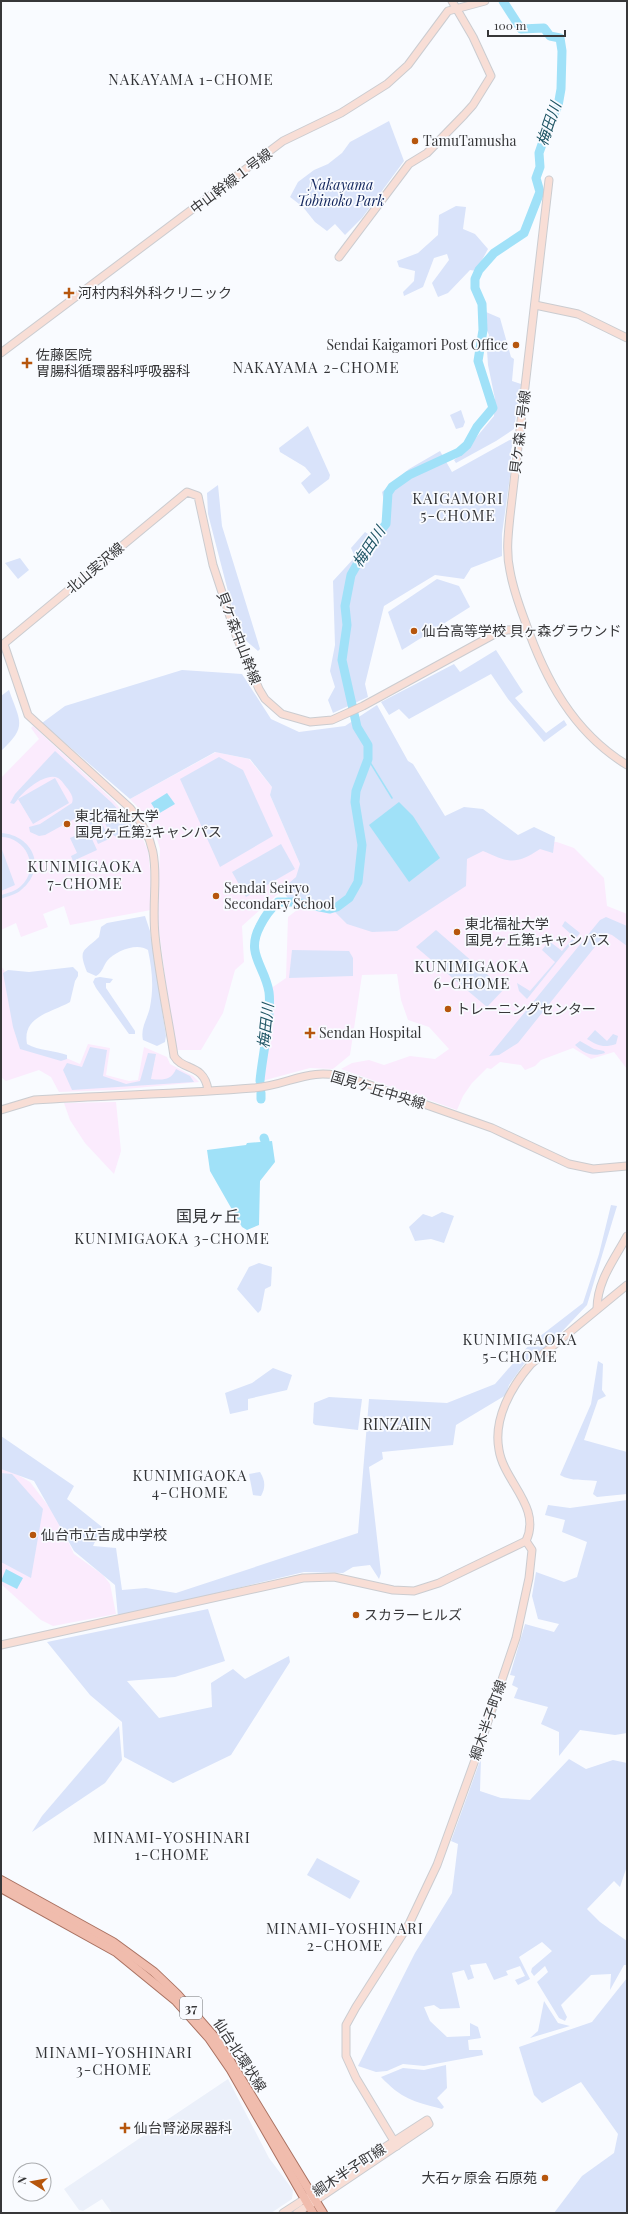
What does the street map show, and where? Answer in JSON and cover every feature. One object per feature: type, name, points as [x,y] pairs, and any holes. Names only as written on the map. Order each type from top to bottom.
[{"type":"main road","name":"仙台北環状線","points":[[1,1880],[113,1942],[154,1972],[177,1994],[218,2041],[311,2203]]},
{"type":"main road","name":"仙台北環状線","points":[[1,1888],[116,1952],[176,2001],[209,2038],[231,2070],[311,2203],[323,2213]]},
{"type":"street","points":[[339,257],[409,164],[427,153],[464,115],[473,105],[491,76],[473,37],[452,1]]},
{"type":"street","points":[[456,8],[485,1]]},
{"type":"street","name":"中山幹線１号線","points":[[1,353],[283,141],[341,113],[387,84],[408,65],[442,17],[448,11],[456,8]]},
{"type":"street","name":"貝ケ森１号線","points":[[549,180],[508,539],[511,577],[544,672],[573,716],[608,752],[627,765]]},
{"type":"street","points":[[535,305],[578,314],[627,338]]},
{"type":"street","name":"北山実沢線","points":[[2,645],[178,497],[184,493],[189,493]]},
{"type":"street","name":"貝ケ森中山幹線","points":[[189,493],[198,496],[213,565],[228,615],[259,689],[265,699],[282,714],[301,720],[319,722],[332,720],[348,714],[493,635],[507,630],[528,628]]},
{"type":"street","points":[[2,645],[28,715],[130,808],[143,822],[150,837],[155,870],[155,935],[174,1056],[180,1062],[201,1073],[208,1090]]},
{"type":"street","name":"国見ケ丘中央線","points":[[1,1110],[34,1100],[252,1088],[307,1075],[336,1074],[492,1128],[573,1165],[593,1169],[627,1166]]},
{"type":"street","points":[[597,1309],[597,1294],[603,1279],[627,1236]]},
{"type":"street","points":[[1,1645],[303,1578],[334,1577],[393,1590],[414,1591],[439,1583],[526,1540],[530,1533],[529,1513],[499,1452],[498,1436],[500,1419],[508,1398],[528,1367],[627,1285]]},
{"type":"street","name":"綱木半子町線","points":[[283,2213],[311,2203],[395,2144],[356,2078],[346,2056],[346,2025],[356,2006],[409,1924],[437,1865],[479,1748],[516,1638],[533,1556],[530,1545],[526,1540]]},
{"type":"street","points":[[395,2144],[430,2124]]},
{"type":"street","points":[[298,2213],[311,2203]]},
{"type":"shaded area","name":"東北福祉大学 国見ヶ丘第2キャンパス","points":[[33,726],[113,800],[140,832],[148,851],[151,880],[151,910],[70,925],[64,906],[43,914],[48,927],[21,937],[16,923],[1,930],[1,778],[39,739],[31,728]]},
{"type":"shaded area","name":"Sendai Seiryo Secondary School","points":[[216,752],[249,759],[272,787],[270,795],[300,864],[297,877],[242,926],[244,962],[235,970],[223,1013],[201,1050],[175,1050],[157,916],[160,849],[155,832],[144,814],[130,799]]},
{"type":"shaded area","name":"東北福祉大学 国見ヶ丘第1キャンパス","points":[[444,832],[557,842],[574,848],[604,878],[607,906],[627,914],[627,1069],[614,1052],[591,1059],[573,1048],[541,1060],[535,1066],[525,1070],[521,1065],[500,1062],[491,1069],[487,1068],[472,1083],[463,1096],[457,1110],[341,1069],[352,1063],[369,1060],[384,1065],[410,1056],[435,1059],[449,1049],[429,1027],[408,1020],[401,1000],[397,974],[362,975],[350,1055],[333,1069],[310,1068],[262,1081],[271,1003],[270,989],[286,978],[288,917],[349,869]]},
{"type":"shaded area","points":[[1,966],[11,980],[25,1050],[50,1051],[80,1064],[88,1044],[110,1048],[106,1075],[129,1081],[138,1080],[144,1047],[167,1057],[170,1064],[193,1076],[199,1082],[115,1090],[59,1092],[51,1077],[39,1070],[6,1081],[1,1077]]},
{"type":"shaded area","points":[[116,1102],[121,1151],[114,1174],[85,1143],[70,1120],[64,1103]]},
{"type":"shaded area","name":"仙台市立吉成中学校","points":[[1,1465],[30,1482],[56,1516],[74,1554],[103,1575],[110,1584],[116,1614],[53,1626],[41,1620],[1,1584]]},
{"type":"shaded area","points":[[228,2079],[269,2158],[293,2190],[292,2199],[271,2213],[112,2213],[102,2199],[83,2211],[79,2210],[64,2189]]},
{"type":"green space","name":"Nakayama Tobinoko Park","points":[[389,121],[404,161],[362,218],[345,235],[335,224],[327,231],[315,222],[303,207],[290,197],[298,182],[314,170],[328,164],[342,153],[350,142]]},
{"type":"green space","points":[[456,206],[466,207],[463,229],[475,234],[488,249],[476,271],[470,270],[448,293],[438,297],[432,283],[449,260],[447,254],[434,258],[423,287],[404,296],[403,292],[414,281],[415,271],[399,267],[397,261],[418,253],[438,235],[439,215]]},
{"type":"green space","points":[[486,312],[500,318],[511,357],[514,359],[512,381],[521,384],[514,429],[496,441],[456,463],[454,460],[465,451],[494,416],[495,399],[488,365],[487,350],[489,335],[485,326]]},
{"type":"green space","points":[[461,410],[465,422],[463,427],[456,429],[450,415]]},
{"type":"green space","points":[[308,426],[330,475],[329,479],[309,494],[301,483],[311,474],[305,467],[280,452],[279,448]]},
{"type":"green space","points":[[515,437],[511,450],[511,469],[502,534],[502,556],[471,568],[464,579],[435,575],[384,606],[365,684],[368,697],[333,713],[328,700],[335,687],[330,671],[335,645],[333,581],[355,557],[351,548],[365,532],[376,539],[389,525],[382,492],[409,469],[440,451],[452,472]]},
{"type":"green space","points":[[218,485],[222,526],[260,649],[258,651],[244,639],[231,603],[208,514],[207,493]]},
{"type":"green space","points":[[20,558],[29,570],[18,579],[5,563]]},
{"type":"green space","name":"仙台高等学校 貝ヶ森グラウンド","points":[[437,579],[459,586],[470,607],[402,650],[388,612]]},
{"type":"green space","points":[[496,650],[523,692],[515,698],[546,733],[564,720],[567,725],[544,742],[508,699],[491,674],[409,719],[399,709],[389,715],[381,702],[454,664],[460,672]]},
{"type":"green space","points":[[182,670],[242,674],[271,719],[299,732],[345,726],[377,705],[408,761],[413,764],[445,816],[464,807],[483,809],[518,835],[534,827],[555,837],[553,853],[540,849],[518,860],[505,860],[483,851],[467,859],[466,886],[397,931],[372,932],[347,924],[334,911],[293,904],[281,890],[296,877],[300,864],[270,795],[272,787],[250,759],[215,752],[130,799],[42,723],[65,706]]},
{"type":"green space","points":[[9,690],[19,723],[18,729],[10,743],[1,751],[1,696]]},
{"type":"green space","points":[[55,751],[112,803],[131,824],[131,833],[125,837],[115,836],[111,833],[105,823],[101,812],[96,810],[87,812],[45,835],[39,836],[30,832],[29,827],[40,824],[72,803],[73,799],[71,794],[58,778],[48,777],[36,783],[14,804],[10,803],[15,794]]},
{"type":"green space","points":[[219,757],[243,770],[273,836],[220,867],[180,779]]},
{"type":"green space","points":[[55,778],[69,803],[33,824],[18,799]]},
{"type":"green space","points":[[97,812],[109,839],[98,844],[87,818]]},
{"type":"green space","points":[[88,830],[97,850],[73,861],[71,856],[77,853],[70,838]]},
{"type":"green space","points":[[1,833],[12,835],[29,846],[35,863],[34,873],[29,882],[19,892],[1,899],[1,895],[17,889],[27,879],[30,871],[30,863],[24,848],[10,838],[1,837]]},
{"type":"green space","points":[[281,844],[295,869],[246,897],[232,872]]},
{"type":"green space","points":[[1,847],[15,885],[1,891]]},
{"type":"green space","points":[[145,916],[150,931],[166,1036],[165,1042],[157,1046],[143,1040],[142,1036],[143,1027],[150,1007],[152,992],[148,950],[132,947],[115,954],[96,976],[87,972],[83,959],[86,949],[99,937],[101,927],[107,923]]},
{"type":"green space","points":[[606,917],[627,926],[627,946],[612,935],[606,933],[518,1043],[499,1055],[489,1056],[600,920]]},
{"type":"green space","points":[[565,921],[580,933],[527,999],[519,991],[517,983],[530,991],[555,962],[542,950],[549,941],[562,951],[574,937],[562,926]]},
{"type":"green space","points":[[436,930],[504,989],[487,1007],[416,947]]},
{"type":"green space","points":[[292,950],[349,951],[353,958],[353,976],[289,978]]},
{"type":"green space","points":[[73,967],[78,972],[78,976],[75,981],[70,1002],[33,1021],[29,1027],[27,1035],[27,1044],[36,1048],[67,1055],[67,1059],[61,1061],[20,1049],[13,1027],[3,973],[8,970],[29,972]]},
{"type":"green space","points":[[100,977],[113,979],[110,983],[106,983],[106,988],[135,1031],[135,1034],[129,1034],[96,988],[93,982],[95,978]]},
{"type":"green space","points":[[595,1030],[607,1041],[613,1034],[618,1036],[616,1044],[601,1046],[587,1039]]},
{"type":"green space","points":[[580,1041],[594,1049],[604,1051],[605,1053],[592,1055],[585,1053],[575,1045]]},
{"type":"green space","points":[[90,1047],[107,1050],[103,1076],[126,1084],[140,1081],[148,1053],[156,1054],[151,1079],[169,1078],[176,1069],[190,1076],[194,1082],[72,1090],[63,1070],[67,1063],[82,1067]]},
{"type":"green space","points":[[611,1205],[617,1206],[587,1305],[554,1340],[524,1364],[509,1385],[506,1395],[456,1425],[453,1445],[382,1452],[383,1459],[369,1467],[381,1573],[379,1579],[370,1565],[353,1567],[343,1573],[304,1572],[118,1617],[115,1585],[74,1551],[34,1481],[1,1469],[1,1436],[74,1486],[67,1499],[102,1527],[93,1546],[116,1548],[122,1590],[146,1588],[176,1593],[358,1533],[369,1399],[447,1403],[495,1384],[530,1344],[583,1303],[599,1254]]},
{"type":"green space","points":[[442,1212],[454,1216],[444,1243],[431,1239],[415,1241],[409,1227],[423,1214],[432,1217]]},
{"type":"green space","points":[[259,1263],[272,1267],[271,1286],[265,1289],[261,1310],[258,1313],[237,1289],[249,1267]]},
{"type":"green space","points":[[598,1361],[603,1364],[602,1390],[606,1396],[598,1400],[584,1440],[627,1452],[627,1494],[597,1497],[593,1494],[597,1481],[573,1479],[560,1475],[591,1404]]},
{"type":"green space","points":[[273,1368],[292,1375],[287,1390],[248,1399],[248,1410],[230,1414],[225,1393],[252,1383]]},
{"type":"green space","points":[[329,1397],[362,1399],[358,1430],[315,1425],[313,1423],[314,1403]]},
{"type":"green space","points":[[260,1472],[264,1481],[264,1490],[261,1496],[253,1495],[249,1474]]},
{"type":"green space","points":[[1,1473],[12,1474],[43,1509],[31,1578],[1,1562]]},
{"type":"green space","points":[[627,1500],[627,1733],[615,1735],[580,1730],[559,1756],[559,1732],[541,1724],[548,1707],[514,1698],[518,1688],[512,1685],[515,1676],[510,1675],[525,1624],[554,1632],[559,1624],[538,1619],[532,1596],[536,1572],[564,1582],[577,1577],[587,1542],[562,1532],[565,1520],[545,1515],[548,1505],[570,1508]]},
{"type":"green space","points":[[208,1609],[225,1661],[175,1677],[127,1681],[159,1718],[212,1707],[211,1683],[233,1669],[245,1679],[289,1656],[290,1662],[231,1755],[173,1783],[124,1757],[122,1722],[90,1695],[47,1642]]},
{"type":"green space","points":[[119,1726],[122,1760],[105,1783],[32,1832],[42,1816]]},
{"type":"green space","points":[[481,1758],[480,1791],[501,1798],[530,1800],[569,1759],[586,1769],[613,1760],[627,1763],[627,1866],[620,1887],[614,1881],[587,1909],[600,1922],[627,1941],[627,1965],[624,1965],[610,1990],[611,1974],[591,1975],[561,2005],[567,2017],[565,2021],[559,2018],[537,1982],[548,1972],[545,1966],[534,1976],[531,1972],[532,1968],[552,1951],[542,1942],[519,1957],[530,1979],[518,1985],[515,1980],[525,1976],[520,1966],[506,1971],[508,1975],[494,1980],[486,1963],[470,1965],[474,1978],[468,1980],[464,1970],[452,1973],[460,2008],[440,2009],[434,2005],[424,2007],[430,2021],[447,2037],[470,2036],[470,2023],[478,2027],[481,2038],[468,2040],[469,2050],[482,2050],[483,2055],[424,2066],[403,2064],[387,2071],[376,2072],[358,2066],[415,1953],[452,1893],[458,1844],[451,1841]]},
{"type":"green space","points":[[317,1858],[360,1881],[350,1899],[307,1875]]},
{"type":"green space","points":[[627,1978],[627,2213],[554,2213],[582,2176],[614,2153],[618,2134],[581,2082],[542,2103],[534,2095],[519,2047],[592,2022]]},
{"type":"green space","points":[[544,2001],[558,2023],[570,2026],[530,2038],[538,2031]]},
{"type":"green space","points":[[446,2065],[447,2088],[437,2098],[444,2107],[442,2109],[423,2104],[402,2095],[381,2077],[403,2068],[424,2070]]},
{"type":"water","points":[[167,793],[175,804],[158,814],[151,803]]},
{"type":"water","points":[[399,802],[413,816],[440,858],[409,882],[369,825]]},
{"type":"water","points":[[272,1141],[275,1162],[260,1181],[259,1225],[247,1230],[242,1227],[210,1171],[207,1150],[246,1145],[247,1143]]},
{"type":"water","points":[[6,1569],[23,1578],[17,1589],[1,1581]]},
{"type":"waterway","name":"梅田川","points":[[260,1081],[270,1001],[267,983],[255,952],[256,936],[260,926],[268,913],[278,902],[295,902],[330,909],[337,907],[349,898],[358,882],[362,845],[355,802],[356,791],[368,759],[368,745],[357,727],[342,660],[347,625],[345,606],[351,575],[367,547],[386,524],[388,493],[392,487],[409,475],[459,452],[467,445],[477,427],[493,408],[478,361],[483,330],[482,304],[475,288],[475,279],[479,270],[494,253],[524,233],[540,192],[536,178],[540,167],[539,153],[549,124],[558,106],[561,89],[562,51],[560,38],[550,36],[544,28],[521,29],[503,1]]},
{"type":"waterway","points":[[368,759],[392,798]]},
{"type":"waterway","name":"梅田川","points":[[261,1093],[261,1099]]},
{"type":"place","name":"TamuTamusha","points":[[415,141]]},
{"type":"place","name":"河村内科外科クリニック","points":[[69,293]]},
{"type":"place","name":"Sendai Kaigamori Post Office","points":[[516,345]]},
{"type":"place","name":"佐藤医院 胃腸科循環器科呼吸器科","points":[[27,363]]},
{"type":"place","name":"仙台高等学校 貝ヶ森グラウンド","points":[[414,631]]},
{"type":"place","name":"東北福祉大学 国見ヶ丘第2キャンパス","points":[[67,824]]},
{"type":"place","name":"Sendai Seiryo Secondary School","points":[[216,896]]},
{"type":"place","name":"東北福祉大学 国見ヶ丘第1キャンパス","points":[[457,932]]},
{"type":"place","name":"トレーニングセンター","points":[[448,1009]]},
{"type":"place","name":"Sendan Hospital","points":[[310,1033]]},
{"type":"place","name":"仙台市立吉成中学校","points":[[33,1535]]},
{"type":"place","name":"スカラーヒルズ","points":[[356,1615]]},
{"type":"place","name":"仙台腎泌尿器科","points":[[125,2128]]},
{"type":"place","name":"大石ヶ原会 石原苑","points":[[545,2178]]},
{"type":"district","name":"NAKAYAMA 1-CHOME","points":[[191,80]]},
{"type":"district","name":"NAKAYAMA 2-CHOME","points":[[316,368]]},
{"type":"district","name":"KAIGAMORI 5-CHOME","points":[[458,508]]},
{"type":"district","name":"KUNIMIGAOKA 7-CHOME","points":[[85,876]]},
{"type":"district","name":"KUNIMIGAOKA 6-CHOME","points":[[472,976]]},
{"type":"district","name":"国見ヶ丘","points":[[208,1216]]},
{"type":"district","name":"KUNIMIGAOKA 3-CHOME","points":[[172,1239]]},
{"type":"district","name":"KUNIMIGAOKA 5-CHOME","points":[[520,1348]]},
{"type":"district","name":"RINZAIIN","points":[[397,1424]]},
{"type":"district","name":"KUNIMIGAOKA 4-CHOME","points":[[190,1484]]},
{"type":"district","name":"MINAMI-YOSHINARI 1-CHOME","points":[[172,1846]]},
{"type":"district","name":"MINAMI-YOSHINARI 2-CHOME","points":[[345,1938]]},
{"type":"district","name":"MINAMI-YOSHINARI 3-CHOME","points":[[114,2062]]}]
